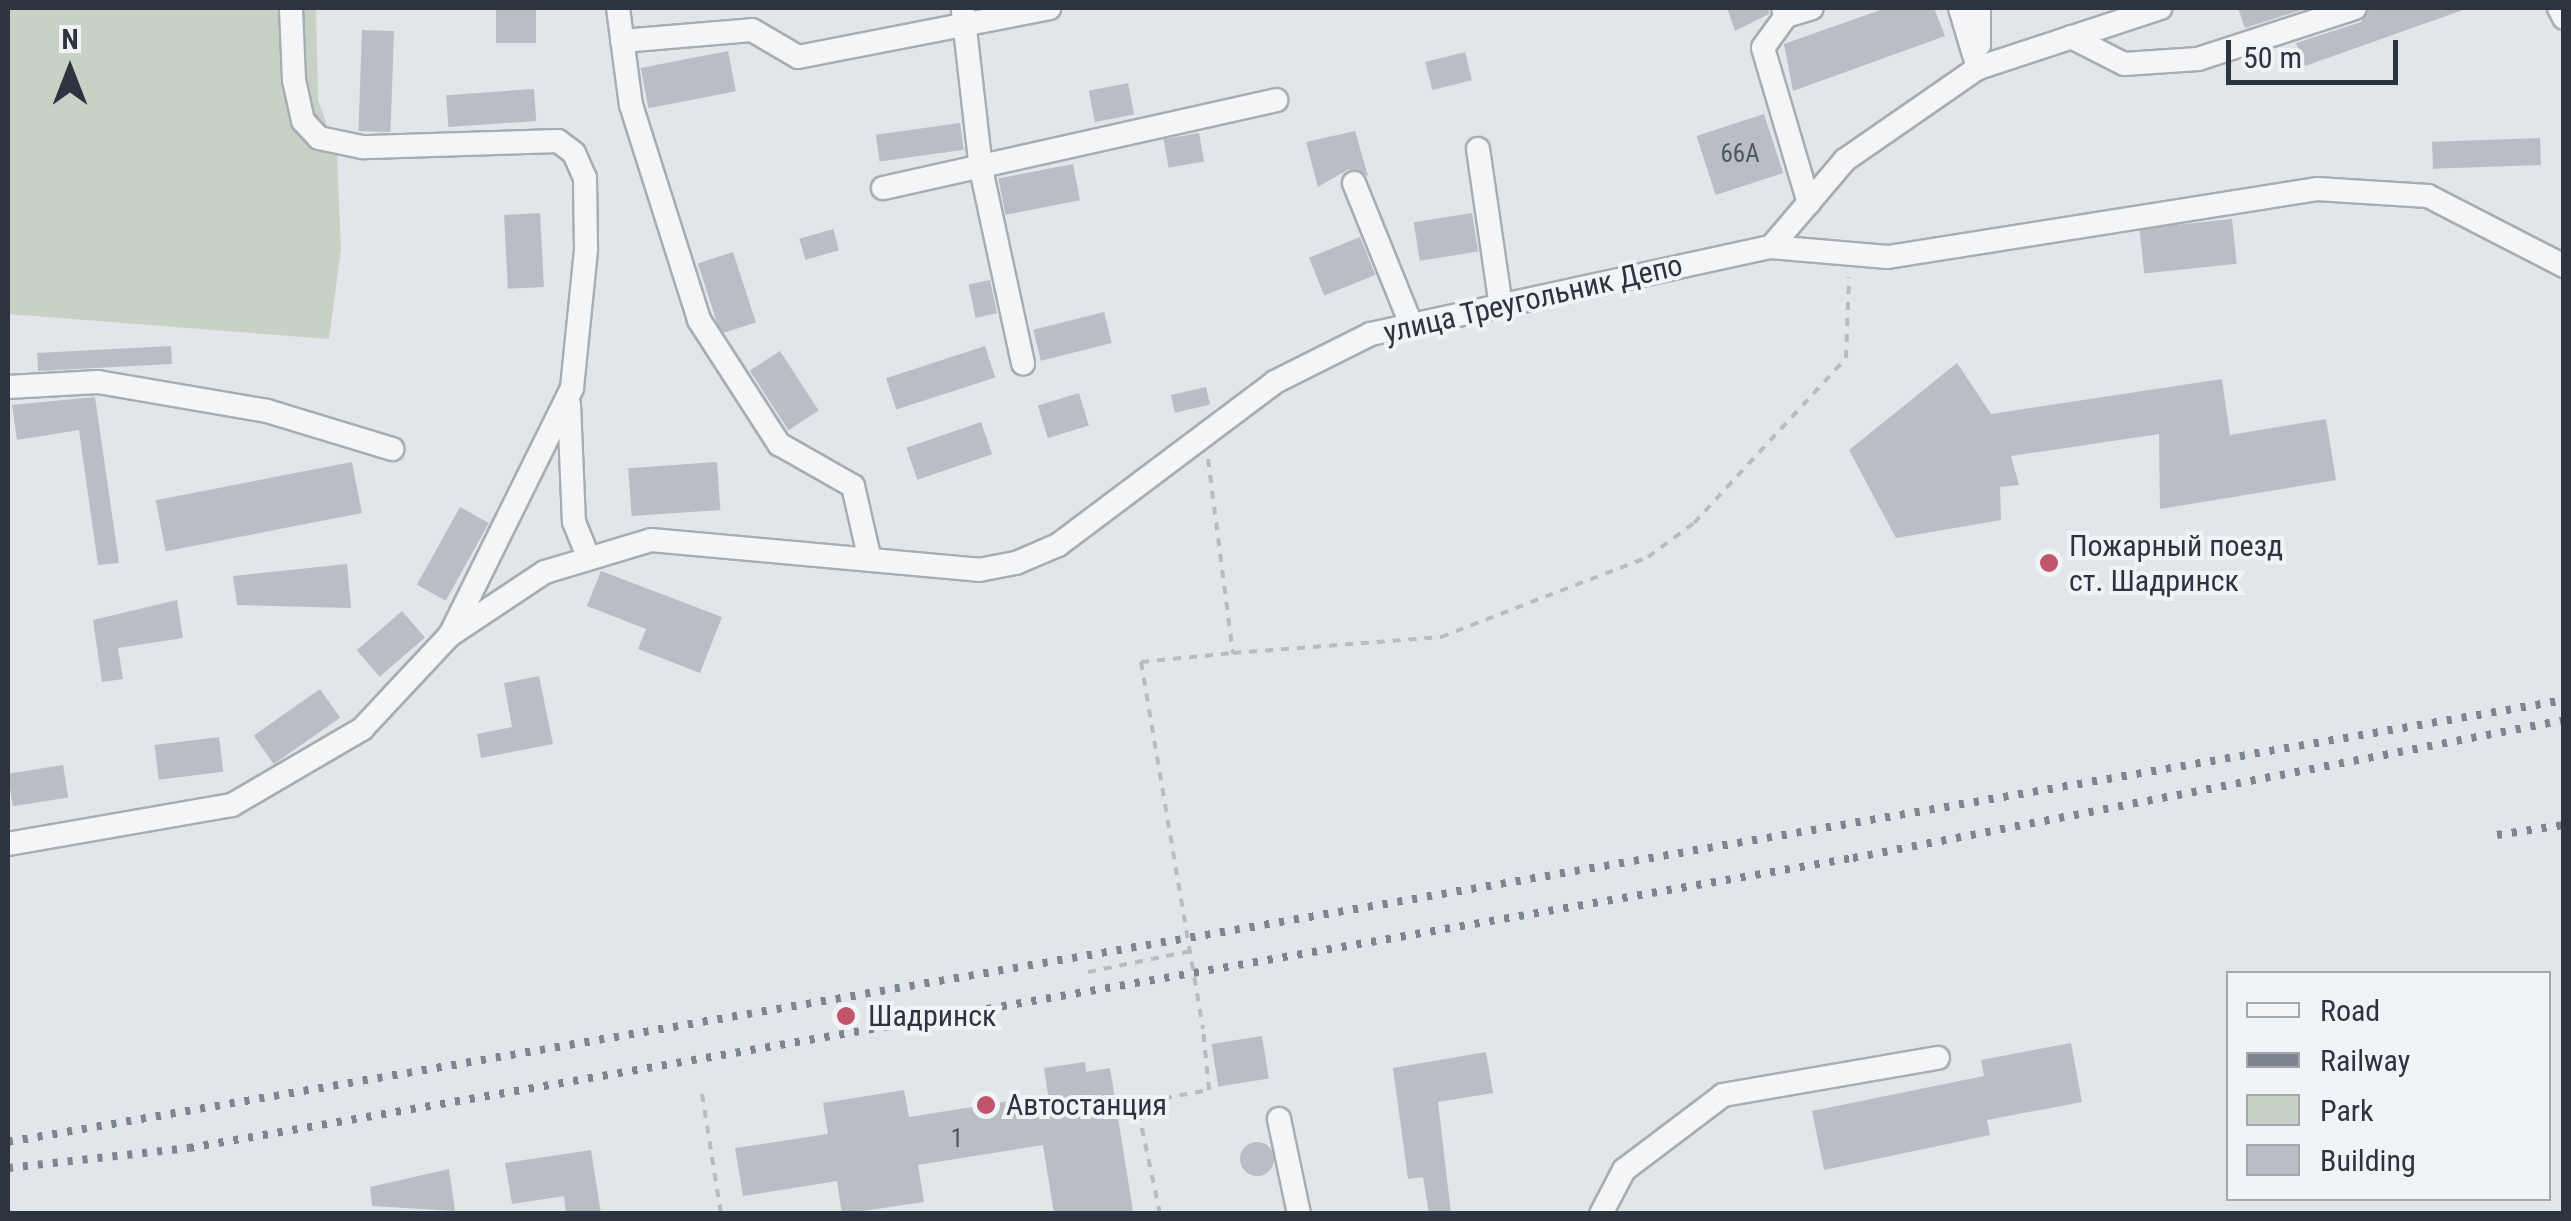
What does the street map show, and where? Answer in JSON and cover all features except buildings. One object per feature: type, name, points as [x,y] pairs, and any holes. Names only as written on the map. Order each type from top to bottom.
[{"type":"street","points":[[292,8],[294,80],[304,121],[319,138],[362,146],[558,141],[574,153],[585,178],[586,248],[568,396],[574,522],[587,554]]},
{"type":"street","points":[[618,8],[631,105],[699,320],[779,444],[852,486],[870,560]]},
{"type":"street","points":[[622,42],[752,30],[798,57],[964,15],[1049,8]]},
{"type":"street","points":[[1809,202],[1763,48],[1785,12],[1812,8]]},
{"type":"street","points":[[1960,8],[1978,68]]},
{"type":"street","points":[[1978,68],[1979,8]]},
{"type":"street","points":[[1771,247],[1845,160],[1978,68],[2160,8]]},
{"type":"street","points":[[2071,37],[2124,64],[2198,59],[2355,8]]},
{"type":"street","points":[[2560,8],[2564,18]]},
{"type":"street","points":[[964,15],[981,169],[1023,364]]},
{"type":"street","points":[[883,188],[1276,100]]},
{"type":"street","points":[[1478,149],[1502,306]]},
{"type":"street","points":[[1354,183],[1410,324]]},
{"type":"street","name":"улица Треугольник Депо","points":[[450,635],[494,600],[587,554],[701,540],[979,570],[1016,563],[1084,526],[1204,430],[1275,382],[1410,324],[1771,247],[1888,257],[2317,189],[2428,196],[2564,266]]},
{"type":"street","points":[[8,387],[98,382],[267,411],[392,449]]},
{"type":"street","points":[[8,844],[232,804],[292,778],[410,688],[450,635],[568,396]]},
{"type":"street","points":[[1601,1214],[1624,1170],[1723,1095],[1938,1058]]},
{"type":"street","points":[[1278,1119],[1298,1214]]},
{"type":"path","points":[[1160,1214],[1140,1114],[1148,1101],[1209,1090],[1204,1029],[1141,662],[1441,636],[1648,557],[1694,523],[1846,358],[1848,254]]},
{"type":"path","points":[[1204,430],[1233,654]]},
{"type":"path","points":[[1088,972],[1191,951]]},
{"type":"path","points":[[702,1094],[721,1214]]},
{"type":"green space","points":[[8,8],[316,8],[318,100],[337,153],[341,249],[329,339],[8,314]]},
{"type":"railway","points":[[8,1142],[2564,700]]},
{"type":"railway","points":[[8,1168],[189,1148],[1853,858],[2564,720]]},
{"type":"railway","points":[[2497,835],[2564,825]]},
{"type":"place","name":"Пожарный поезд ст. Шадринск","points":[[2049,563]]},
{"type":"place","name":"Шадринск","points":[[846,1016]]},
{"type":"place","name":"Автостанция","points":[[986,1105]]}]
